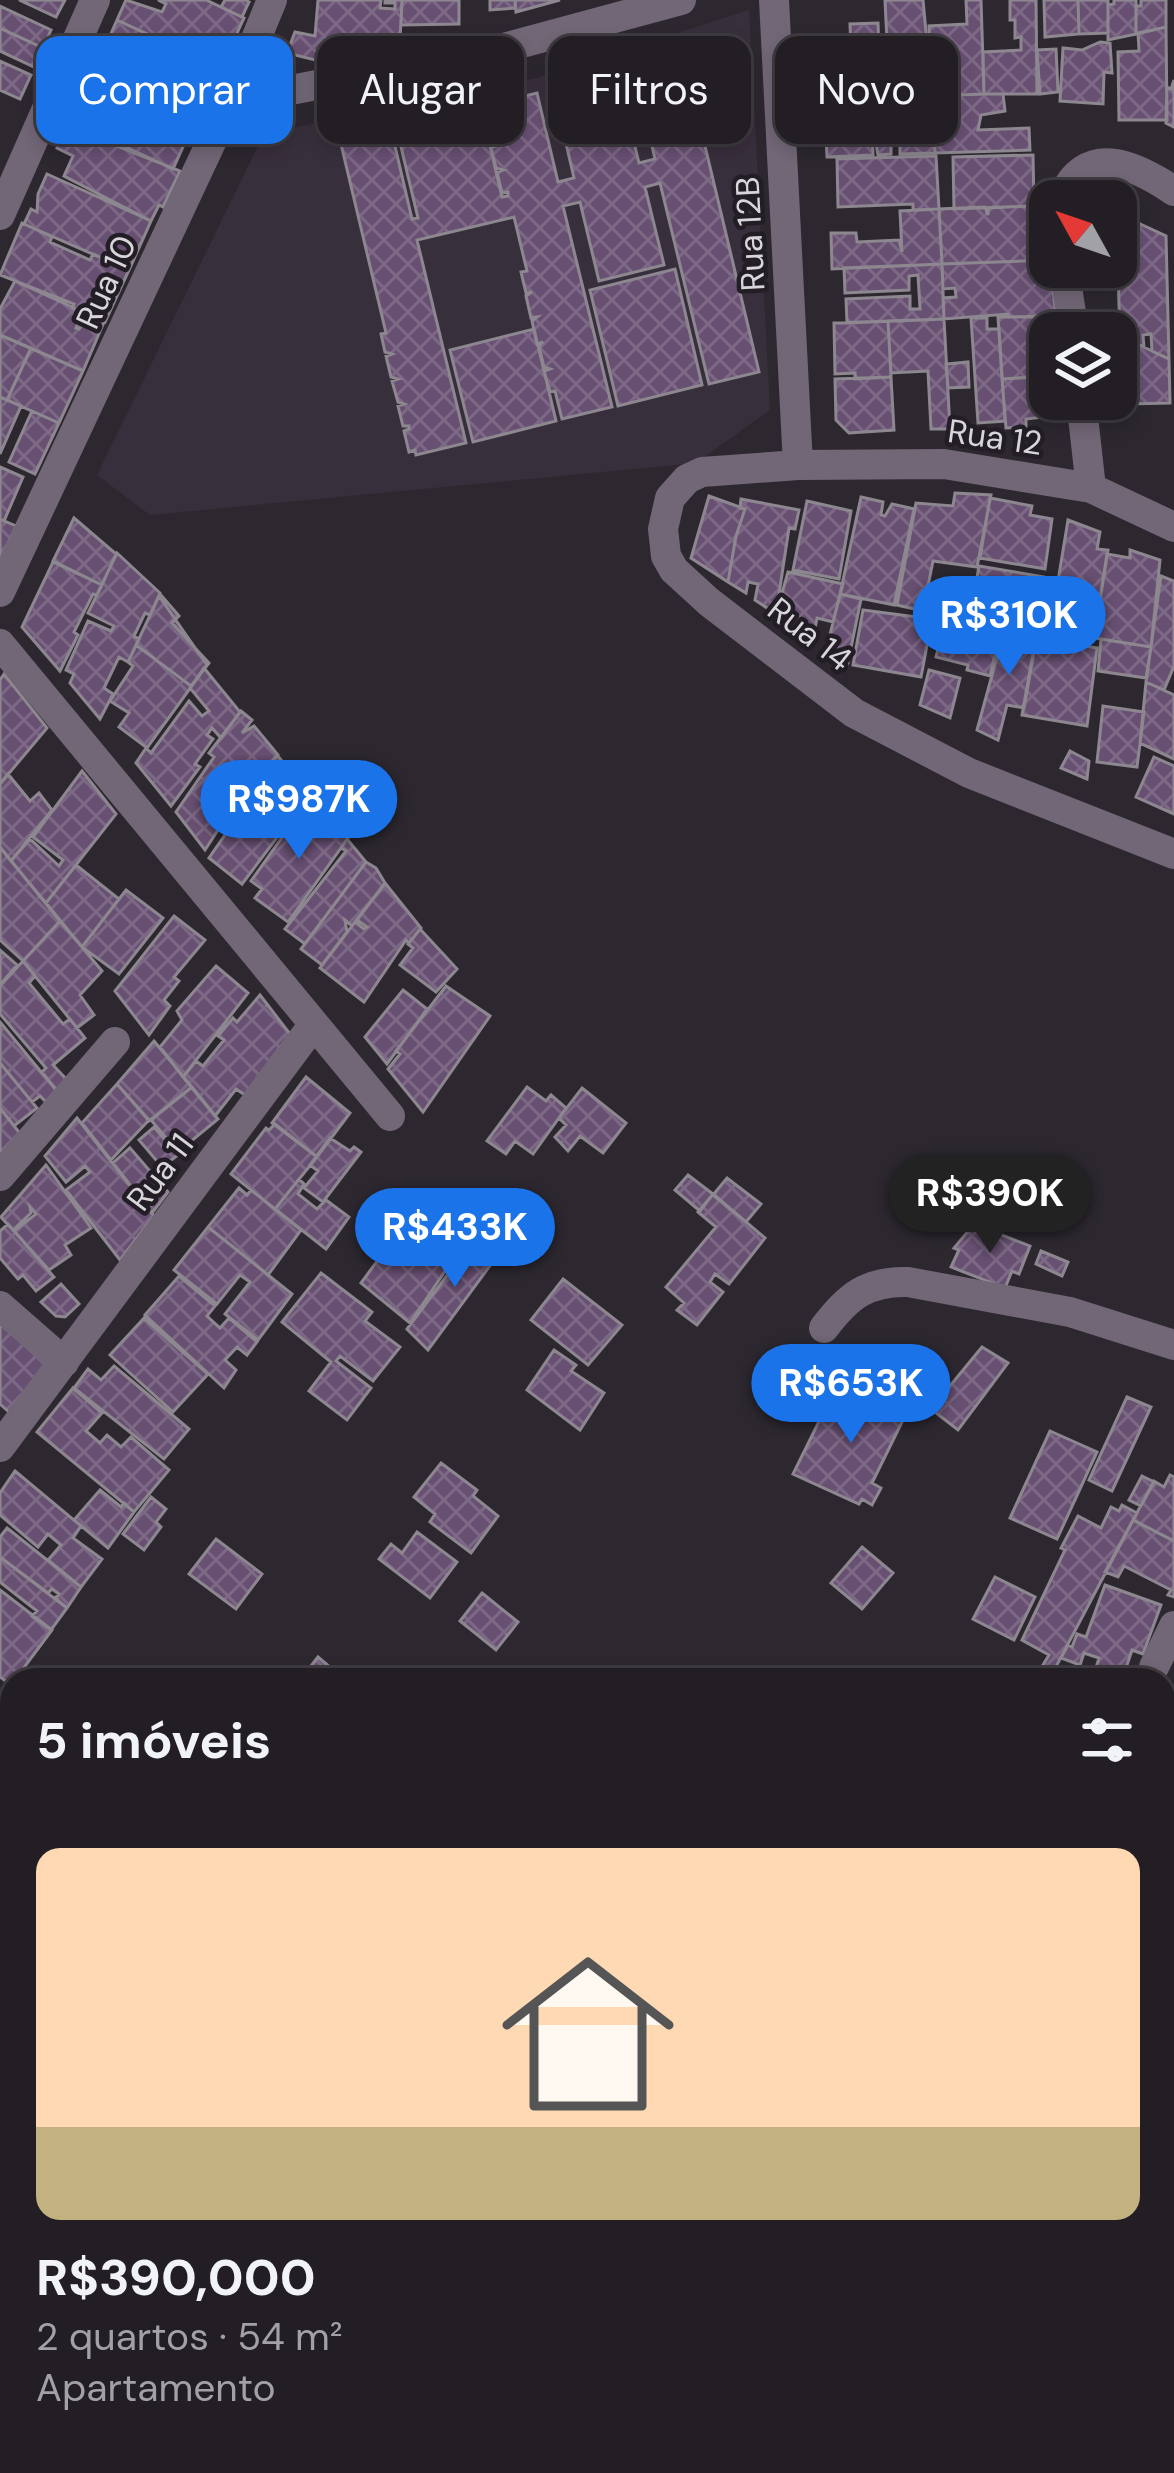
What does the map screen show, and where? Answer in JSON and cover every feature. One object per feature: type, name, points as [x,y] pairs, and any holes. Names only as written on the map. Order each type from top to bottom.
[{"type":"street","points":[[0,215],[95,0]]},
{"type":"street","name":"Rua 10","points":[[257,36],[272,0]]},
{"type":"street","points":[[293,90],[500,49],[681,0]]},
{"type":"street","name":"Rua 12B","points":[[774,0],[798,465]]},
{"type":"street","name":"Rua 10","points":[[0,592],[210,144]]},
{"type":"street","points":[[1072,180],[1110,163],[1126,164],[1174,191]]},
{"type":"street","points":[[1084,420],[1091,488]]},
{"type":"street","name":"Rua 12","points":[[798,465],[944,464],[1091,488],[1174,527]]},
{"type":"street","name":"Rua 14","points":[[798,465],[714,470],[687,479],[664,513],[663,546],[674,570],[854,713],[898,739],[970,773],[1174,854]]},
{"type":"street","points":[[0,644],[390,1116]]},
{"type":"street","name":"Rua 11","points":[[0,1447],[314,1024]]},
{"type":"street","points":[[0,1176],[115,1042]]},
{"type":"street","points":[[824,1328],[844,1301],[864,1288],[908,1282],[1070,1312],[1174,1345]]},
{"type":"street","points":[[0,1306],[64,1362]]},
{"type":"street","points":[[1154,1667],[1174,1626]]},
{"type":"shaded area","points":[[749,10],[750,36],[668,36]]},
{"type":"shaded area","points":[[751,48],[770,410],[696,463],[150,515],[97,475],[259,144],[293,144],[293,128],[317,123],[317,144],[524,144],[524,81],[548,74],[548,144],[751,144]]},
{"type":"building","points":[[19,0],[65,0],[56,17]]},
{"type":"building","points":[[126,0],[162,12],[166,4],[158,0],[206,0],[244,18],[236,36],[152,36],[117,20]]},
{"type":"building","points":[[225,0],[249,2],[242,17],[221,7]]},
{"type":"building","points":[[318,0],[381,0],[380,8],[395,9],[395,3],[385,0],[402,0],[400,36],[317,36],[317,60],[293,54],[295,32],[315,36]]},
{"type":"building","points":[[402,0],[459,0],[459,24],[401,25]]},
{"type":"building","points":[[490,0],[515,0],[515,8],[490,10]]},
{"type":"building","points":[[515,0],[560,0],[516,12]]},
{"type":"building","points":[[885,0],[923,0],[926,36],[887,36]]},
{"type":"building","points":[[966,0],[981,0],[984,94],[958,95],[958,36],[929,36],[929,26],[967,24]]},
{"type":"building","points":[[1010,0],[1036,0],[1037,94],[984,94],[983,52],[1021,50],[1015,20],[1010,20]]},
{"type":"building","points":[[1044,0],[1078,0],[1079,34],[1045,37]]},
{"type":"building","points":[[1078,0],[1108,0],[1108,33],[1079,34]]},
{"type":"building","points":[[1114,0],[1136,0],[1136,34],[1108,40],[1108,5]]},
{"type":"building","points":[[1141,0],[1166,0],[1166,27],[1136,34],[1136,6],[1141,6]]},
{"type":"building","points":[[0,6],[51,30],[48,36],[36,36],[36,45],[0,28]]},
{"type":"building","points":[[117,20],[152,36],[110,36]]},
{"type":"building","points":[[878,23],[878,36],[850,36],[850,24]]},
{"type":"building","points":[[1166,27],[1167,120],[1119,120],[1118,52],[1139,51],[1138,33]]},
{"type":"building","points":[[0,28],[36,45],[36,63],[34,67],[0,51]]},
{"type":"building","points":[[1110,43],[1112,73],[1104,72],[1103,104],[1060,101],[1063,48],[1082,50]]},
{"type":"building","points":[[1056,49],[1058,92],[1040,94],[1037,50]]},
{"type":"building","points":[[0,61],[31,75],[20,99],[0,90]]},
{"type":"building","points":[[1174,80],[1174,127],[1166,123],[1167,87],[1171,89]]},
{"type":"building","points":[[537,93],[558,182],[574,178],[566,144],[634,144],[639,163],[655,159],[651,144],[705,144],[759,372],[709,384],[660,183],[645,187],[664,265],[599,281],[580,202],[563,206],[612,407],[562,419],[544,371],[550,369],[544,367],[539,346],[543,342],[537,344],[532,321],[537,317],[531,318],[526,296],[532,292],[526,293],[521,272],[527,271],[514,217],[417,240],[466,443],[416,455],[415,450],[409,452],[404,431],[409,426],[403,426],[398,406],[404,404],[398,402],[392,381],[398,379],[391,377],[386,356],[392,354],[385,352],[381,334],[386,333],[341,144],[394,144],[412,219],[418,218],[400,144],[490,144],[502,197],[508,196],[502,193],[497,172],[503,170],[496,168],[491,147],[524,144],[524,96]]},
{"type":"building","points":[[1003,94],[1005,111],[981,115],[978,130],[1029,128],[1030,150],[935,153],[935,144],[958,144],[958,95]]},
{"type":"building","points":[[59,144],[112,144],[180,171],[151,221],[64,176],[73,156],[57,148]]},
{"type":"building","points":[[127,144],[184,144],[173,169]]},
{"type":"building","points":[[826,144],[872,144],[873,155],[827,157]]},
{"type":"building","points":[[876,144],[935,144],[935,153],[900,154],[900,145],[891,145],[891,154],[878,155]]},
{"type":"building","points":[[1033,155],[1029,206],[954,209],[953,157]]},
{"type":"building","points":[[936,156],[939,209],[913,210],[913,204],[838,207],[837,159]]},
{"type":"building","points":[[47,174],[151,221],[129,270],[24,224],[31,209],[37,212],[38,194]]},
{"type":"building","points":[[1029,206],[1029,261],[942,264],[939,209],[985,207],[988,215],[988,208]]},
{"type":"building","points":[[939,209],[942,264],[832,269],[831,233],[856,233],[857,242],[899,240],[902,252],[900,211]]},
{"type":"building","points":[[1137,222],[1166,236],[1169,359],[1152,351],[1151,334],[1143,335],[1144,347],[1137,344],[1137,312],[1119,312],[1119,288],[1137,288]]},
{"type":"building","points":[[22,223],[90,260],[93,254],[129,270],[105,322],[72,308],[74,304],[0,275]]},
{"type":"building","points":[[1029,261],[1029,288],[1053,288],[1055,312],[944,319],[943,298],[956,297],[955,288],[943,289],[942,264]]},
{"type":"building","points":[[942,264],[944,319],[847,323],[846,299],[910,296],[910,309],[920,309],[918,275],[909,276],[909,290],[845,293],[844,268]]},
{"type":"building","points":[[675,269],[702,385],[618,406],[590,290]]},
{"type":"building","points":[[15,281],[83,312],[76,328],[86,314],[104,322],[83,371],[0,335],[0,309]]},
{"type":"building","points":[[1029,316],[1029,377],[1002,379],[998,317]]},
{"type":"building","points":[[971,318],[987,318],[987,329],[999,329],[1005,421],[978,423]]},
{"type":"building","points":[[944,319],[950,429],[931,429],[928,371],[891,373],[888,321]]},
{"type":"building","points":[[888,321],[891,377],[855,379],[855,373],[835,374],[834,323]]},
{"type":"building","points":[[534,329],[556,421],[473,442],[450,350]]},
{"type":"building","points":[[0,335],[31,348],[7,400],[0,397]]},
{"type":"building","points":[[1137,344],[1169,359],[1170,403],[1137,404]]},
{"type":"building","points":[[31,348],[83,371],[59,423],[7,400]]},
{"type":"building","points":[[968,362],[969,387],[948,388],[946,364]]},
{"type":"building","points":[[891,377],[894,430],[849,433],[836,420],[835,379]]},
{"type":"building","points":[[1029,377],[1026,427],[1006,428],[1002,379]]},
{"type":"building","points":[[0,397],[21,406],[0,454]]},
{"type":"building","points":[[32,411],[59,423],[35,474],[9,462]]},
{"type":"building","points":[[0,467],[23,477],[4,521],[0,519]]},
{"type":"building","points":[[955,493],[991,495],[977,567],[933,561],[923,611],[897,605],[916,503],[953,506]]},
{"type":"building","points":[[709,496],[745,509],[728,582],[691,558]]},
{"type":"building","points":[[861,497],[883,502],[881,515],[885,516],[892,504],[914,509],[894,605],[840,594]]},
{"type":"building","points":[[990,498],[1032,506],[1030,515],[1052,519],[1045,569],[980,558]]},
{"type":"building","points":[[741,499],[799,510],[795,529],[789,528],[776,614],[755,600],[758,584],[748,582],[746,593],[728,582],[745,509],[740,508]]},
{"type":"building","points":[[807,501],[851,511],[839,579],[793,570]]},
{"type":"building","points":[[74,518],[116,554],[102,585],[53,561]]},
{"type":"building","points":[[0,519],[16,526],[0,561]]},
{"type":"building","points":[[1068,520],[1100,532],[1097,549],[1108,550],[1094,638],[1036,628],[1044,579],[1058,581]]},
{"type":"building","points":[[1130,550],[1160,560],[1151,647],[1094,638],[1107,554],[1130,558]]},
{"type":"building","points":[[117,553],[160,593],[134,636],[139,639],[128,662],[119,657],[104,688],[113,694],[100,719],[70,683],[74,674],[66,670],[88,621],[111,631],[114,626],[88,613]]},
{"type":"building","points":[[53,562],[102,585],[74,632],[78,635],[60,671],[22,627]]},
{"type":"building","points":[[979,566],[1044,577],[1036,628],[1013,625],[1014,616],[993,612],[991,622],[970,618]]},
{"type":"building","points":[[788,572],[843,584],[833,622],[817,618],[813,639],[776,614]]},
{"type":"building","points":[[1161,576],[1174,581],[1174,666],[1164,690],[1146,682]]},
{"type":"building","points":[[160,594],[179,616],[172,623],[209,663],[191,686],[136,645]]},
{"type":"building","points":[[840,594],[861,599],[847,667],[827,647]]},
{"type":"building","points":[[159,596],[207,665],[147,748],[119,727],[129,713],[110,701],[133,666],[128,662]]},
{"type":"building","points":[[863,610],[932,619],[921,677],[853,665]]},
{"type":"building","points":[[943,613],[1002,623],[990,676],[936,657]]},
{"type":"building","points":[[1006,624],[1038,629],[1024,708],[1007,705],[998,740],[977,730]]},
{"type":"building","points":[[1036,637],[1097,648],[1087,726],[1022,715]]},
{"type":"building","points":[[1101,639],[1151,647],[1146,678],[1098,671]]},
{"type":"building","points":[[204,668],[240,712],[221,738],[212,728],[207,735],[213,739],[195,764],[200,767],[171,806],[136,763],[146,748],[151,753],[189,701],[202,716],[209,711],[190,688]]},
{"type":"building","points":[[929,670],[960,678],[950,718],[920,705]]},
{"type":"building","points":[[4,674],[47,728],[0,784],[0,680]]},
{"type":"building","points":[[1146,682],[1174,695],[1174,759],[1140,743]]},
{"type":"building","points":[[1103,706],[1144,712],[1137,767],[1097,762]]},
{"type":"building","points":[[241,711],[252,720],[242,733],[254,726],[278,755],[235,804],[205,850],[176,812],[214,757],[209,753]]},
{"type":"building","points":[[1070,751],[1089,761],[1087,779],[1061,768]]},
{"type":"building","points":[[277,755],[296,778],[276,803],[254,786]]},
{"type":"building","points":[[1154,757],[1174,766],[1174,814],[1136,797]]},
{"type":"building","points":[[82,771],[116,814],[46,903],[11,861],[30,839],[59,866],[63,860],[33,837]]},
{"type":"building","points":[[8,774],[30,801],[39,793],[52,810],[11,861],[0,847],[0,784]]},
{"type":"building","points":[[257,789],[291,819],[242,884],[209,858]]},
{"type":"building","points":[[313,796],[348,838],[288,922],[255,898],[262,889],[251,881],[286,832],[293,838],[307,819],[301,812]]},
{"type":"building","points":[[347,839],[366,862],[305,944],[285,929],[346,851],[341,848]]},
{"type":"building","points":[[0,847],[60,921],[23,961],[0,940]]},
{"type":"building","points":[[366,862],[385,883],[352,926],[345,920],[347,932],[322,965],[301,949]]},
{"type":"building","points":[[76,865],[119,899],[82,947],[46,903]]},
{"type":"building","points":[[385,883],[421,928],[409,943],[406,940],[364,1002],[320,968],[355,922],[367,927],[357,920]]},
{"type":"building","points":[[126,890],[163,918],[119,974],[82,947]]},
{"type":"building","points":[[174,916],[205,940],[174,977],[179,981],[164,1000],[170,1006],[149,1035],[115,991]]},
{"type":"building","points":[[60,921],[102,971],[80,995],[94,1015],[77,1028],[23,961]]},
{"type":"building","points":[[420,929],[457,969],[436,992],[400,965]]},
{"type":"building","points":[[0,950],[17,965],[0,985]]},
{"type":"building","points":[[23,961],[35,976],[29,983],[63,1024],[70,1019],[85,1038],[53,1065],[67,1080],[56,1090],[42,1072],[46,1068],[0,1014],[0,986]]},
{"type":"building","points":[[216,966],[248,993],[183,1077],[160,1047],[182,1020],[177,1011]]},
{"type":"building","points":[[446,986],[490,1016],[423,1112],[388,1069],[400,1054],[396,1051]]},
{"type":"building","points":[[403,990],[427,1009],[387,1064],[365,1037]]},
{"type":"building","points":[[260,995],[290,1034],[245,1095],[236,1089],[215,1116],[183,1077],[196,1061],[203,1066],[224,1040],[218,1036]]},
{"type":"building","points":[[0,1022],[56,1090],[46,1102],[40,1096],[32,1102],[0,1063]]},
{"type":"building","points":[[154,1041],[192,1087],[149,1121],[117,1084]]},
{"type":"building","points":[[0,1063],[37,1108],[14,1126],[0,1108]]},
{"type":"building","points":[[306,1077],[350,1113],[317,1157],[272,1123]]},
{"type":"building","points":[[117,1084],[149,1120],[111,1160],[82,1123]]},
{"type":"building","points":[[192,1087],[218,1119],[178,1152],[151,1120]]},
{"type":"building","points":[[527,1087],[546,1101],[551,1095],[566,1108],[533,1154],[515,1141],[506,1154],[487,1141]]},
{"type":"building","points":[[582,1088],[626,1123],[603,1153],[580,1136],[568,1151],[555,1137],[566,1125],[559,1118]]},
{"type":"building","points":[[0,1108],[22,1136],[1,1153],[0,1152]]},
{"type":"building","points":[[77,1118],[154,1216],[120,1260],[66,1190],[90,1172],[85,1166],[66,1182],[45,1156]]},
{"type":"building","points":[[275,1124],[317,1157],[275,1209],[231,1174],[266,1128]]},
{"type":"building","points":[[154,1127],[178,1155],[162,1167],[139,1140]]},
{"type":"building","points":[[330,1138],[350,1151],[354,1147],[361,1152],[323,1202],[304,1188],[318,1171],[310,1165]]},
{"type":"building","points":[[130,1148],[168,1192],[152,1213],[113,1163]]},
{"type":"building","points":[[46,1165],[91,1228],[65,1245],[71,1255],[49,1270],[14,1231],[36,1214],[30,1207],[31,1213],[13,1230],[1,1217]]},
{"type":"building","points":[[688,1175],[713,1194],[700,1211],[675,1190]]},
{"type":"building","points":[[727,1178],[761,1204],[746,1222],[713,1195]]},
{"type":"building","points":[[299,1179],[304,1184],[298,1194],[317,1209],[326,1200],[349,1217],[326,1249],[275,1209]]},
{"type":"building","points":[[239,1188],[247,1195],[251,1190],[301,1230],[268,1275],[208,1227]]},
{"type":"building","points":[[713,1194],[765,1238],[729,1284],[715,1274],[710,1282],[723,1292],[697,1325],[677,1310],[684,1303],[666,1287],[716,1227],[698,1212]]},
{"type":"building","points":[[412,1214],[460,1249],[410,1323],[361,1283]]},
{"type":"building","points":[[8,1224],[54,1277],[36,1291],[0,1258],[0,1231]]},
{"type":"building","points":[[974,1224],[1030,1246],[1019,1274],[1012,1271],[1005,1288],[951,1267],[959,1250],[954,1248]]},
{"type":"building","points":[[208,1227],[292,1294],[258,1340],[225,1314],[250,1282],[240,1275],[217,1304],[174,1270]]},
{"type":"building","points":[[481,1230],[503,1248],[428,1350],[407,1329]]},
{"type":"building","points":[[1041,1251],[1068,1262],[1062,1276],[1036,1264]]},
{"type":"building","points":[[321,1273],[372,1312],[365,1321],[400,1347],[373,1381],[340,1356],[336,1361],[371,1388],[347,1420],[309,1391],[331,1362],[282,1322]]},
{"type":"building","points":[[179,1276],[215,1306],[207,1316],[220,1328],[229,1318],[257,1342],[247,1355],[237,1347],[225,1360],[236,1370],[224,1388],[145,1315]]},
{"type":"building","points":[[563,1279],[622,1325],[588,1365],[531,1320]]},
{"type":"building","points":[[61,1284],[79,1304],[65,1317],[56,1316],[41,1302]]},
{"type":"building","points":[[144,1318],[208,1374],[173,1412],[110,1355]]},
{"type":"building","points":[[0,1324],[56,1369],[17,1419],[0,1404]]},
{"type":"building","points":[[982,1347],[1008,1363],[958,1430],[931,1409]]},
{"type":"building","points":[[554,1350],[576,1365],[571,1371],[604,1393],[580,1430],[527,1390]]},
{"type":"building","points":[[114,1366],[189,1429],[164,1459],[74,1388],[88,1369],[101,1380]]},
{"type":"building","points":[[73,1388],[102,1413],[86,1431],[100,1443],[107,1435],[121,1447],[131,1437],[169,1470],[134,1512],[37,1432]]},
{"type":"building","points":[[880,1390],[907,1412],[872,1483],[881,1488],[872,1505],[862,1499],[859,1504],[793,1474],[834,1391],[867,1408]]},
{"type":"building","points":[[1127,1397],[1151,1407],[1112,1491],[1089,1480]]},
{"type":"building","points":[[1050,1431],[1097,1452],[1057,1539],[1010,1518]]},
{"type":"building","points":[[441,1463],[477,1490],[473,1496],[498,1516],[471,1553],[430,1522],[435,1514],[414,1497]]},
{"type":"building","points":[[15,1471],[81,1526],[73,1538],[102,1559],[81,1587],[48,1560],[61,1545],[48,1534],[38,1547],[0,1515],[0,1493]]},
{"type":"building","points":[[1170,1475],[1174,1477],[1174,1541],[1133,1520],[1154,1481],[1164,1487]]},
{"type":"building","points":[[1142,1476],[1154,1482],[1141,1506],[1129,1500]]},
{"type":"building","points":[[100,1490],[134,1512],[108,1548],[74,1520]]},
{"type":"building","points":[[151,1497],[166,1509],[156,1522],[161,1527],[144,1550],[123,1534]]},
{"type":"building","points":[[1122,1505],[1137,1513],[1055,1668],[1041,1668],[1049,1655],[1022,1640],[1065,1550],[1061,1548],[1078,1516],[1101,1528],[1111,1507],[1119,1511]]},
{"type":"building","points":[[1133,1520],[1174,1541],[1174,1597],[1168,1595],[1171,1590],[1124,1566],[1118,1577],[1105,1572]]},
{"type":"building","points":[[7,1528],[81,1587],[67,1608],[55,1598],[59,1594],[52,1589],[48,1593],[0,1557],[0,1537]]},
{"type":"building","points":[[417,1532],[457,1562],[430,1598],[379,1559],[391,1544],[402,1553]]},
{"type":"building","points":[[216,1539],[262,1574],[236,1609],[189,1574]]},
{"type":"building","points":[[862,1547],[893,1573],[862,1609],[831,1583]]},
{"type":"building","points":[[0,1557],[67,1608],[51,1630],[32,1616],[37,1611],[0,1582]]},
{"type":"building","points":[[995,1577],[1035,1597],[1014,1640],[973,1619]]},
{"type":"building","points":[[1105,1585],[1161,1605],[1143,1654],[1132,1650],[1126,1668],[1096,1668],[1099,1658],[1084,1653],[1080,1665],[1061,1658],[1077,1634],[1086,1637]]},
{"type":"building","points":[[0,1590],[52,1630],[24,1668],[0,1668]]},
{"type":"building","points":[[482,1593],[518,1622],[496,1650],[460,1621]]},
{"type":"building","points":[[318,1657],[331,1668],[309,1668]]}]
